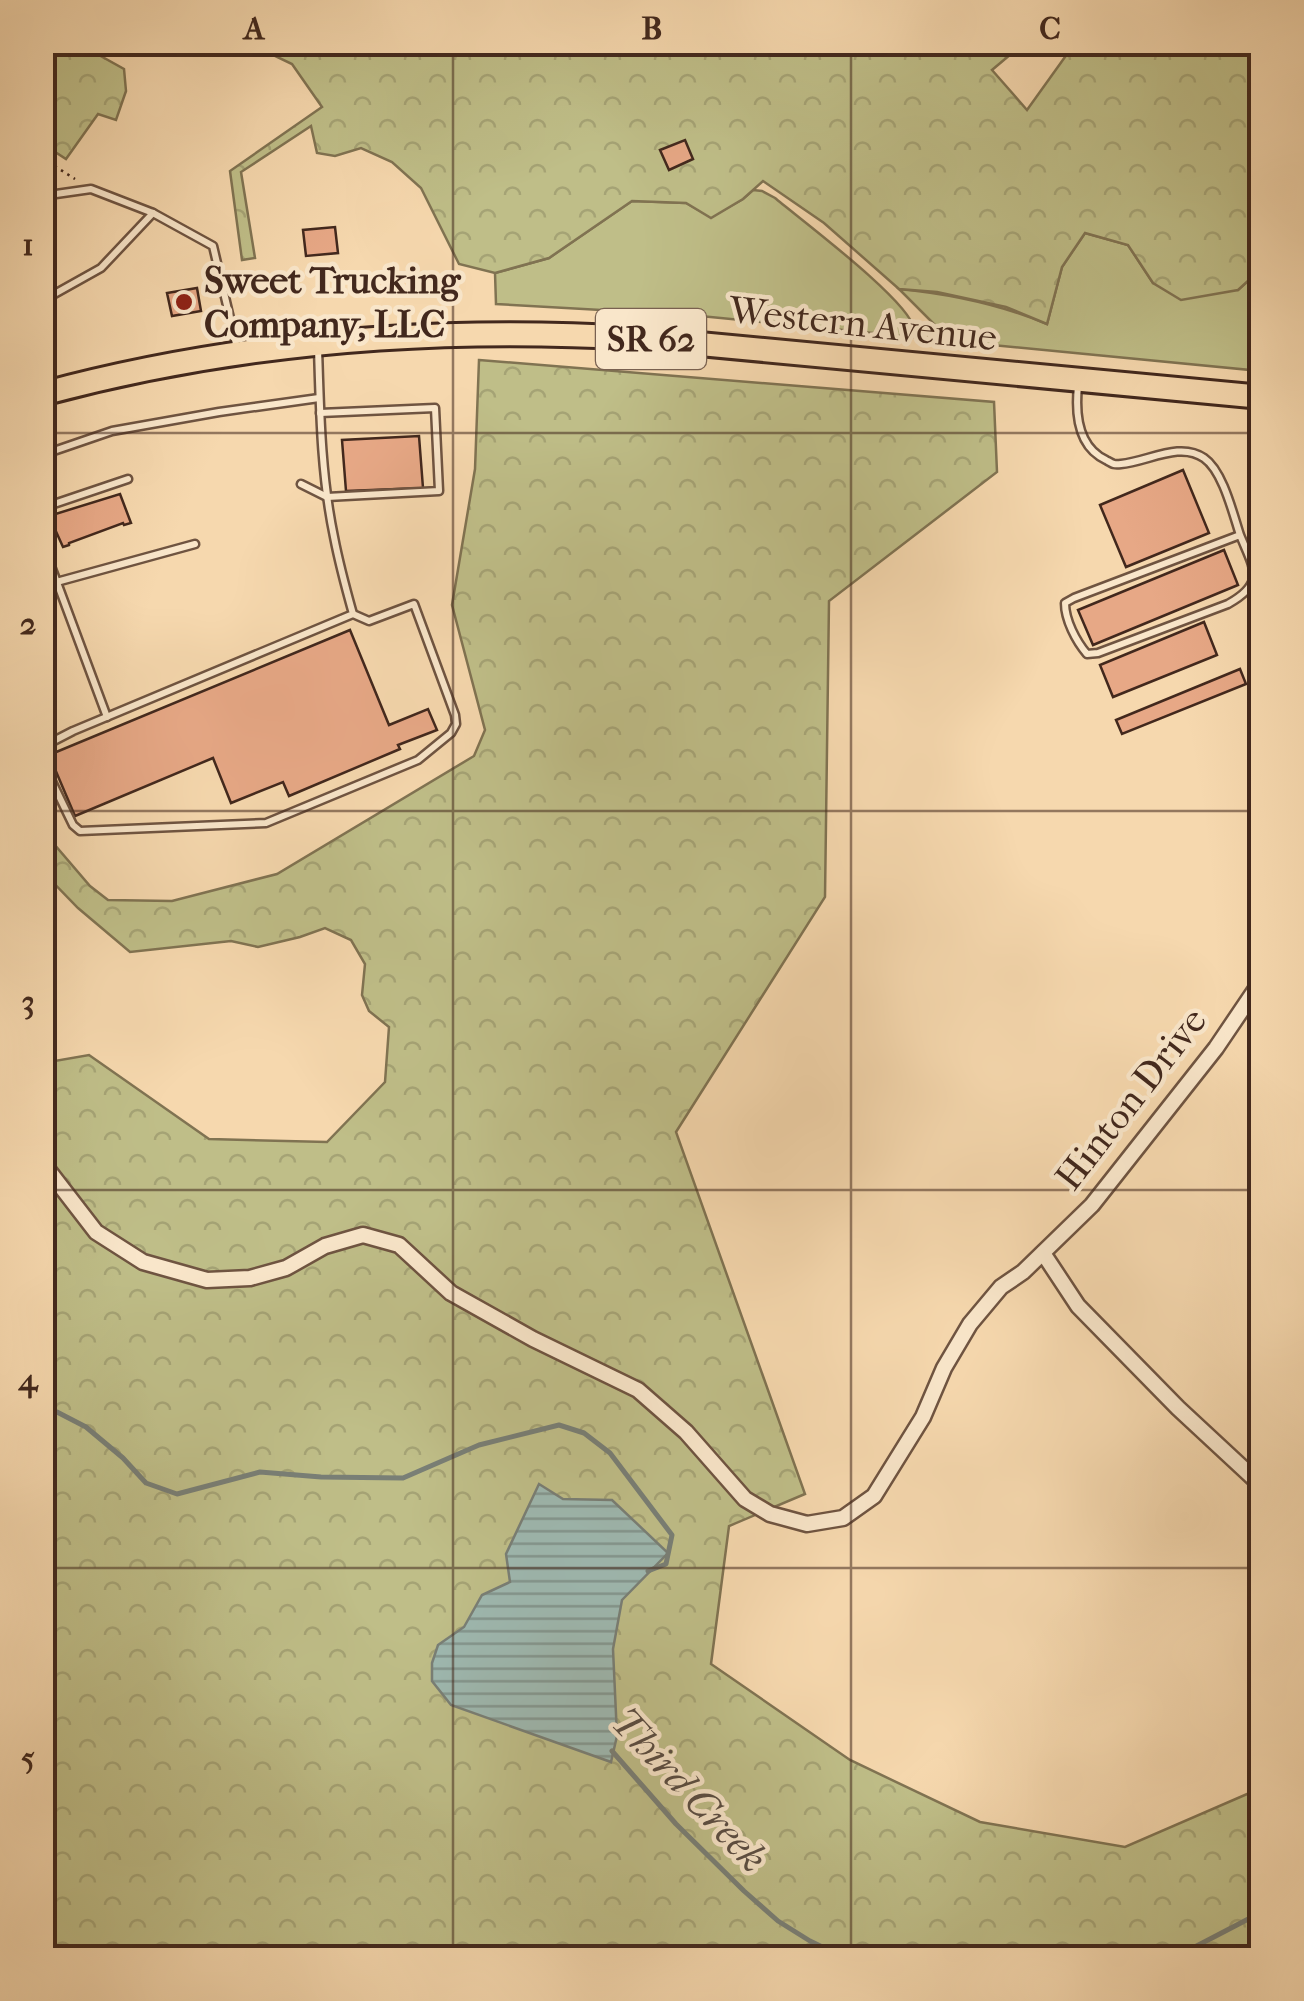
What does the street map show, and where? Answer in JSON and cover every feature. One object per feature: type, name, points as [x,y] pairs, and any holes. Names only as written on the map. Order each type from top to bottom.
[{"type":"main road","name":"Western Avenue","points":[[42,394],[150,368],[318,342],[407,335],[559,333],[1262,397]]},
{"type":"street","name":"Hinton Drive","points":[[42,1162],[96,1232],[144,1262],[207,1280],[250,1278],[286,1268],[325,1246],[363,1236],[399,1245],[451,1293],[638,1390],[686,1432],[745,1499],[770,1514],[807,1524],[843,1518],[874,1496],[923,1417],[944,1368],[970,1324],[1001,1287],[1023,1272],[1092,1205],[1216,1048],[1261,982]]},
{"type":"street","points":[[1043,1253],[1078,1306],[1262,1486]]},
{"type":"lane","points":[[42,196],[91,189],[153,213],[214,246],[238,352]]},
{"type":"lane","points":[[42,301],[101,268],[153,213]]},
{"type":"lane","points":[[318,342],[328,496],[353,614]]},
{"type":"lane","points":[[1078,380],[1080,431],[1095,455],[1116,465],[1186,450],[1210,462],[1227,494],[1255,570],[1254,582],[1246,594],[1228,604],[1087,654],[1066,614],[1065,604],[1240,535]]},
{"type":"lane","points":[[42,455],[112,431],[320,398]]},
{"type":"lane","points":[[301,484],[328,496],[439,491],[435,408],[320,413]]},
{"type":"lane","points":[[42,508],[128,480]]},
{"type":"lane","points":[[42,542],[107,717]]},
{"type":"lane","points":[[42,586],[195,544]]},
{"type":"lane","points":[[42,747],[353,614],[370,620],[414,604],[456,724],[451,733],[418,760],[266,823],[80,832],[42,761]]},
{"type":"path","points":[[42,158],[91,189]]},
{"type":"green space","points":[[42,43],[106,43],[99,55],[124,69],[126,91],[116,120],[98,114],[66,159],[43,144]]},
{"type":"green space","points":[[248,43],[1024,43],[992,70],[1027,110],[1075,43],[1261,43],[1261,269],[1238,290],[1181,300],[1153,283],[1128,245],[1085,233],[1062,267],[1047,324],[1006,307],[937,292],[899,289],[824,223],[763,181],[743,199],[711,218],[686,203],[632,201],[549,258],[495,273],[459,264],[421,188],[392,162],[361,148],[335,156],[317,153],[311,126],[241,172],[255,258],[242,260],[230,171],[322,107],[292,64]]},
{"type":"green space","points":[[753,190],[775,198],[875,281],[908,316],[913,337],[690,315],[496,304],[495,273],[549,258],[632,201],[686,203],[711,217]]},
{"type":"green space","points":[[1085,233],[1128,245],[1153,283],[1238,290],[1261,269],[1261,371],[930,339],[924,325],[935,325],[899,289],[974,301],[1047,324],[1062,267]]},
{"type":"green space","points":[[479,360],[994,402],[997,472],[829,601],[825,897],[676,1132],[805,1494],[729,1526],[711,1664],[850,1760],[980,1822],[1125,1847],[1261,1788],[1261,1958],[43,1958],[43,1063],[89,1055],[209,1139],[327,1142],[385,1082],[389,1027],[369,1011],[362,995],[365,964],[351,940],[325,928],[258,947],[231,941],[130,952],[43,872],[42,830],[90,886],[108,900],[172,901],[277,874],[474,756],[485,730],[452,605],[475,469]]},
{"type":"water","points":[[539,1484],[563,1499],[612,1500],[668,1553],[622,1600],[613,1649],[617,1736],[611,1762],[451,1705],[432,1681],[438,1645],[464,1627],[482,1595],[510,1582],[506,1554]]},
{"type":"building","points":[[685,140],[693,159],[669,170],[660,150]]},
{"type":"building","points":[[335,227],[338,253],[306,256],[303,230]]},
{"type":"building","name":"Sweet Trucking Company, LLC","points":[[197,288],[201,311],[172,316],[167,293]]},
{"type":"building","points":[[419,436],[423,488],[346,491],[342,440]]},
{"type":"building","points":[[1183,470],[1209,533],[1126,567],[1100,505]]},
{"type":"building","points":[[120,494],[131,523],[63,547],[49,516]]},
{"type":"building","points":[[1224,550],[1238,585],[1093,645],[1078,610]]},
{"type":"building","points":[[1204,622],[1217,655],[1113,697],[1100,665]]},
{"type":"building","points":[[350,630],[389,725],[428,709],[437,730],[289,796],[283,782],[231,803],[213,758],[75,816],[49,755]]},
{"type":"building","points":[[1240,669],[1246,684],[1122,734],[1116,720]]},
{"type":"waterway","name":"Third Creek","points":[[42,1413],[57,1412],[86,1427],[146,1483],[177,1494],[260,1472],[403,1478],[479,1445],[559,1425],[584,1433],[610,1453],[672,1535],[666,1564],[648,1571]]},
{"type":"waterway","name":"Third Creek","points":[[612,1751],[676,1824],[744,1891],[778,1921],[845,1958]]},
{"type":"waterway","name":"Third Creek","points":[[1180,1958],[1262,1909]]},
{"type":"place","name":"Sweet Trucking Company, LLC","points":[[184,302]]}]
